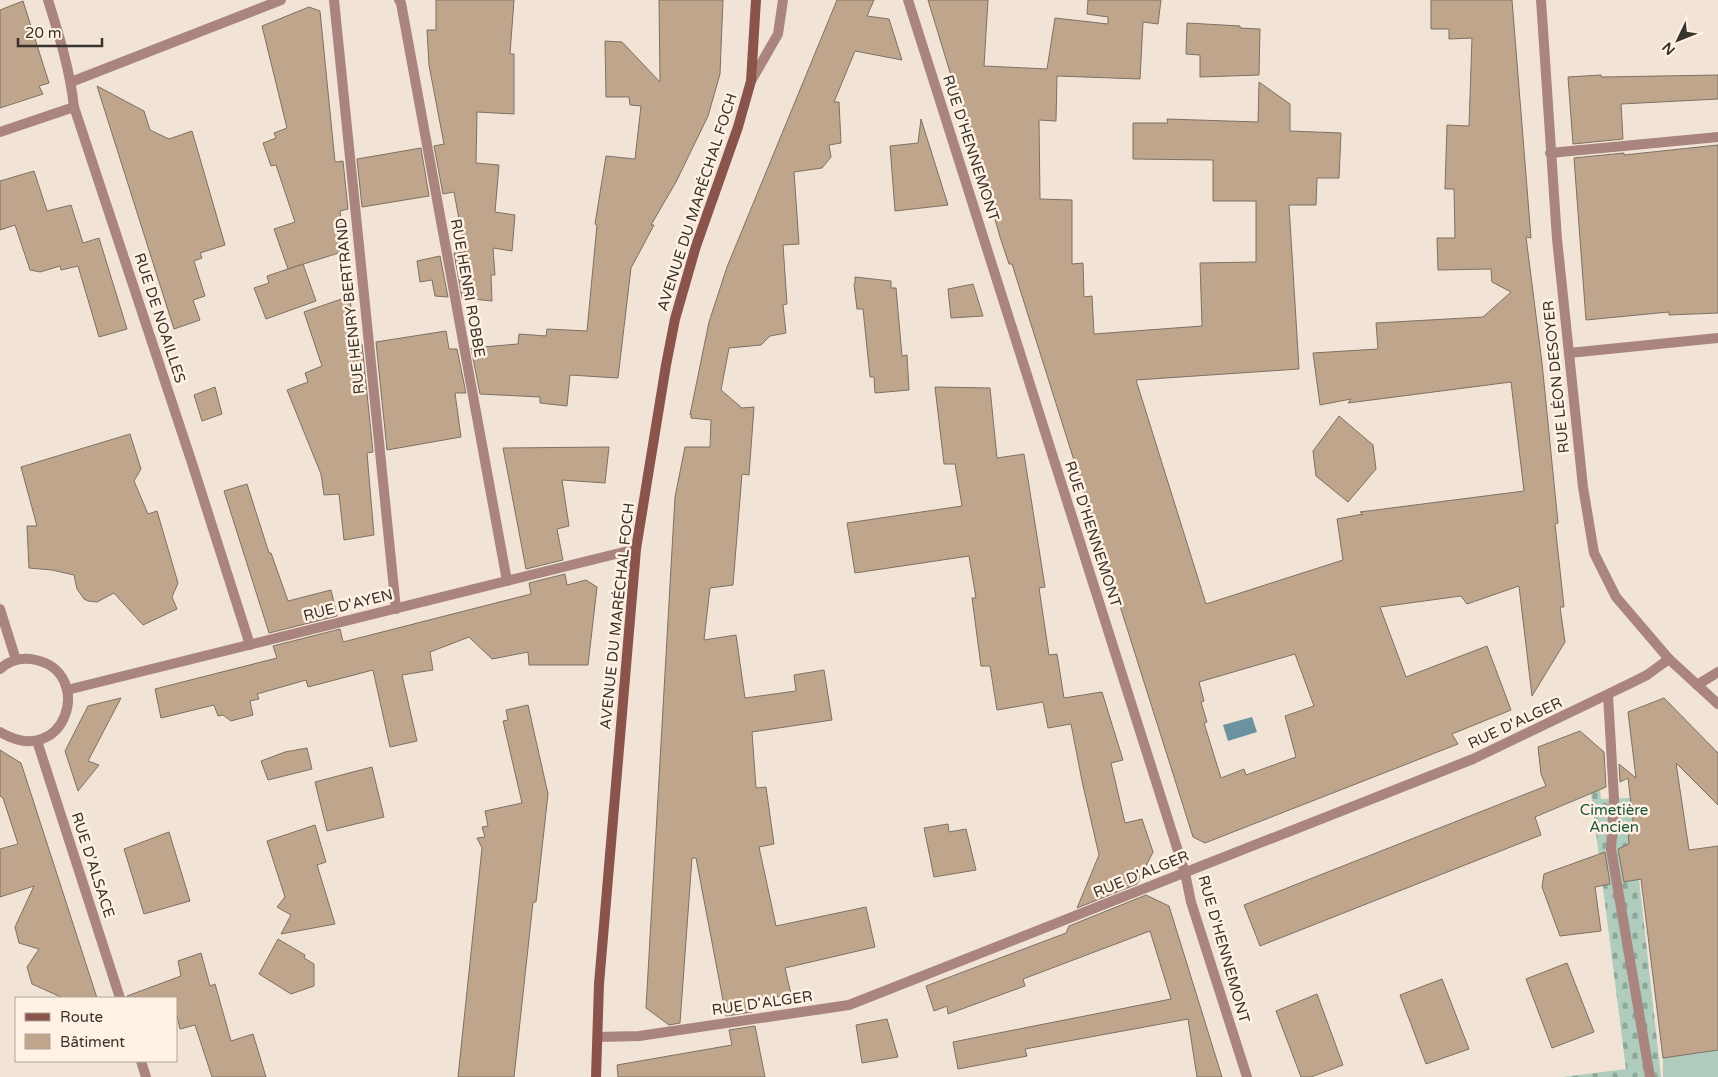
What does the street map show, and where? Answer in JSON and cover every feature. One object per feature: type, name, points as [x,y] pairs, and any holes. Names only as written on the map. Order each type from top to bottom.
[{"type":"main road","name":"AVENUE DU MARÉCHAL FOCH","points":[[596,1077],[599,984],[636,549],[675,320],[696,246],[735,136],[751,81],[756,0]]},
{"type":"street","name":"RUE DE NOAILLES","points":[[48,0],[71,82],[74,107],[250,645]]},
{"type":"street","points":[[71,82],[281,0]]},
{"type":"street","name":"RUE HENRY BERTRAND","points":[[334,0],[396,609]]},
{"type":"street","name":"RUE HENRI ROBBE","points":[[399,0],[507,581]]},
{"type":"street","points":[[751,81],[778,34],[783,0]]},
{"type":"street","name":"RUE D'HENNEMONT","points":[[908,0],[1185,873],[1191,902],[1247,1077]]},
{"type":"street","name":"RUE LÉON DESOYER","points":[[1541,0],[1550,153],[1569,353],[1583,487],[1594,553],[1616,597],[1669,659],[1718,704]]},
{"type":"street","points":[[0,132],[74,107]]},
{"type":"street","points":[[1550,153],[1718,137]]},
{"type":"street","points":[[1569,353],[1718,338]]},
{"type":"street","name":"RUE D'AYEN","points":[[67,690],[636,549]]},
{"type":"street","points":[[0,609],[16,660]]},
{"type":"street","points":[[0,669],[16,660],[29,659],[42,662],[54,668],[62,678],[67,690],[68,703],[65,716],[59,727],[49,736],[37,741],[24,742],[11,739],[0,732]]},
{"type":"street","name":"RUE D'ALGER","points":[[598,1037],[639,1036],[849,1005],[1472,759],[1608,695],[1647,675],[1669,659]]},
{"type":"street","points":[[1697,685],[1718,672]]},
{"type":"street","points":[[1608,695],[1614,799],[1611,849],[1650,1077]]},
{"type":"street","name":"RUE D'ALSACE","points":[[37,741],[120,997]]},
{"type":"street","points":[[140,1062],[146,1077]]},
{"type":"green space","name":"Cimetière Ancien","points":[[1600,790],[1601,799],[1630,798],[1661,1077],[1563,1077],[1626,1069],[1591,793]]},
{"type":"green space","points":[[1718,1050],[1718,1077],[1663,1077],[1663,1058]]},
{"type":"water","points":[[1252,717],[1257,732],[1228,741],[1223,725]]},
{"type":"building","points":[[436,0],[514,0],[510,54],[514,54],[514,114],[477,112],[476,163],[499,165],[495,212],[515,215],[512,251],[493,248],[495,275],[491,275],[492,301],[462,298],[454,253],[465,252],[454,192],[443,194],[434,146],[444,144],[429,65],[427,30],[436,30]]},
{"type":"building","points":[[659,0],[723,0],[720,74],[708,116],[676,182],[651,225],[654,225],[631,268],[618,378],[570,375],[567,406],[540,403],[540,397],[480,394],[471,348],[518,344],[519,334],[546,336],[547,329],[587,331],[597,225],[595,224],[606,156],[635,159],[641,106],[630,105],[629,97],[606,97],[605,41],[622,42],[660,82]]},
{"type":"building","points":[[837,0],[874,0],[867,16],[889,19],[902,60],[855,51],[834,102],[839,102],[841,143],[829,145],[831,157],[822,168],[794,172],[799,244],[783,245],[787,304],[783,305],[786,333],[770,336],[761,345],[729,348],[721,390],[742,408],[754,407],[749,475],[742,474],[733,585],[710,588],[704,640],[736,635],[745,698],[796,691],[794,675],[824,670],[832,720],[752,732],[756,788],[766,787],[774,844],[759,847],[776,926],[866,907],[875,947],[785,968],[791,994],[750,1002],[752,1012],[726,1016],[696,858],[692,858],[680,1023],[669,1025],[646,1008],[675,497],[685,447],[710,447],[711,420],[691,418],[690,415],[709,322],[727,267]]},
{"type":"building","points":[[928,0],[988,0],[984,66],[1047,69],[1055,18],[1108,24],[1108,17],[1087,14],[1088,0],[1161,0],[1158,24],[1143,22],[1140,79],[1057,76],[1056,121],[1039,120],[1040,199],[1072,200],[1072,264],[1083,263],[1084,297],[1092,296],[1094,334],[1202,326],[1200,263],[1256,262],[1256,201],[1213,201],[1213,160],[1133,159],[1133,123],[1168,123],[1167,119],[1258,122],[1259,82],[1290,104],[1290,131],[1341,133],[1339,178],[1317,178],[1316,205],[1289,205],[1299,369],[1136,380],[1206,604],[1343,560],[1337,519],[1363,514],[1360,512],[1524,491],[1511,382],[1348,403],[1351,399],[1320,405],[1313,353],[1378,349],[1376,323],[1483,317],[1511,292],[1492,282],[1491,269],[1438,270],[1437,238],[1455,238],[1454,189],[1445,189],[1447,125],[1469,126],[1472,38],[1449,39],[1449,29],[1431,29],[1431,0],[1512,0],[1531,238],[1526,237],[1542,363],[1558,523],[1555,524],[1564,607],[1560,607],[1565,642],[1532,696],[1519,586],[1467,604],[1461,596],[1380,607],[1406,677],[1487,646],[1511,710],[1452,734],[1458,744],[1205,843],[1193,837],[1012,264],[1009,264],[1000,237],[960,95],[957,95]],"holes":[[[1295,654],[1314,706],[1285,716],[1296,757],[1246,775],[1244,769],[1221,778],[1204,723],[1207,722],[1201,702],[1204,701],[1199,682]]]},
{"type":"building","points":[[23,1],[49,83],[39,86],[43,94],[0,108],[0,10]]},
{"type":"building","points":[[309,7],[320,11],[335,162],[343,161],[348,209],[340,211],[345,251],[288,269],[274,229],[295,222],[276,165],[271,166],[263,143],[276,138],[274,133],[287,128],[262,26]]},
{"type":"building","points":[[1187,23],[1260,29],[1259,75],[1200,77],[1200,55],[1186,54]]},
{"type":"building","points":[[1601,75],[1602,77],[1718,75],[1718,99],[1621,104],[1623,139],[1573,144],[1568,77]]},
{"type":"building","points":[[97,86],[144,111],[150,130],[169,139],[192,131],[225,245],[200,253],[202,258],[194,261],[205,296],[193,300],[200,320],[174,329]]},
{"type":"building","points":[[921,119],[948,205],[895,211],[890,146],[918,143]]},
{"type":"building","points":[[1718,145],[1718,313],[1669,315],[1669,312],[1586,320],[1574,158],[1624,153],[1624,155]]},
{"type":"building","points":[[421,148],[429,196],[362,207],[357,159]]},
{"type":"building","points":[[34,171],[47,211],[71,205],[83,243],[99,238],[127,329],[99,337],[78,266],[61,270],[60,266],[40,272],[30,270],[15,225],[0,230],[0,181]]},
{"type":"building","points":[[440,256],[448,297],[435,296],[432,280],[420,282],[417,261]]},
{"type":"building","points":[[303,264],[316,301],[266,319],[254,288],[269,283],[267,276]]},
{"type":"building","points":[[855,277],[891,281],[891,288],[896,288],[902,356],[907,355],[909,390],[875,393],[874,377],[870,377],[863,309],[857,309]]},
{"type":"building","points":[[973,284],[983,316],[951,318],[948,289]]},
{"type":"building","points":[[350,296],[354,345],[362,344],[373,452],[367,453],[374,535],[344,540],[339,494],[324,495],[321,474],[287,390],[308,382],[305,373],[322,366],[304,312]]},
{"type":"building","points":[[446,331],[449,349],[457,349],[466,393],[455,393],[461,437],[387,450],[376,342]]},
{"type":"building","points":[[215,387],[222,414],[202,421],[194,395]]},
{"type":"building","points":[[935,387],[990,388],[997,458],[1024,454],[1045,587],[1039,588],[1049,655],[1057,654],[1064,698],[1102,692],[1123,760],[1111,763],[1125,823],[1142,819],[1153,852],[1137,884],[1077,908],[1099,855],[1071,724],[1048,728],[1043,702],[997,710],[990,666],[981,666],[972,598],[976,598],[969,556],[855,573],[847,523],[962,506],[955,464],[944,464]]},
{"type":"building","points":[[1339,416],[1373,445],[1376,469],[1348,502],[1316,476],[1313,451]]},
{"type":"building","points":[[130,434],[141,469],[134,481],[148,514],[157,511],[178,583],[172,597],[177,609],[143,625],[114,593],[97,602],[88,601],[84,599],[77,589],[74,575],[52,570],[29,568],[27,526],[37,526],[21,467]]},
{"type":"building","points":[[609,447],[605,483],[562,480],[569,526],[557,529],[563,560],[526,569],[503,448]]},
{"type":"building","points":[[247,484],[269,553],[271,553],[288,601],[331,590],[337,616],[269,633],[224,491]]},
{"type":"building","points":[[565,574],[567,585],[586,580],[597,587],[588,665],[529,665],[528,652],[492,659],[469,637],[430,652],[433,670],[402,675],[417,741],[390,747],[373,670],[308,687],[306,680],[257,694],[259,699],[250,701],[253,715],[231,721],[223,715],[218,716],[214,705],[161,718],[155,689],[277,658],[273,646],[340,629],[343,642],[531,594],[529,583]]},
{"type":"building","points":[[121,698],[88,761],[99,765],[78,791],[65,751],[88,706]]},
{"type":"building","points":[[1664,698],[1718,753],[1718,805],[1676,763],[1689,850],[1718,846],[1718,1050],[1663,1058],[1641,879],[1624,882],[1618,849],[1629,844],[1628,831],[1634,830],[1628,778],[1620,782],[1619,764],[1636,778],[1628,712]]},
{"type":"building","points":[[528,705],[548,794],[536,902],[533,902],[514,1077],[458,1077],[482,848],[477,838],[485,837],[482,827],[488,826],[485,811],[522,803],[503,721],[508,720],[506,710]]},
{"type":"building","points":[[1580,731],[1604,752],[1606,787],[1535,817],[1541,835],[1260,946],[1244,905],[1546,786],[1541,774],[1538,747]]},
{"type":"building","points":[[307,748],[312,769],[268,780],[261,761],[285,752]]},
{"type":"building","points":[[0,750],[21,763],[97,997],[61,997],[32,984],[27,967],[39,949],[19,943],[15,927],[34,886],[0,897],[0,849],[18,844],[3,798],[0,796]]},
{"type":"building","points":[[372,767],[384,817],[327,831],[315,782]]},
{"type":"building","points":[[948,824],[949,832],[966,829],[976,870],[934,877],[924,828]]},
{"type":"building","points":[[315,825],[326,862],[317,865],[335,924],[281,934],[291,915],[277,907],[285,897],[267,841]]},
{"type":"building","points":[[169,832],[190,901],[144,914],[124,849]]},
{"type":"building","points":[[1605,852],[1610,884],[1595,887],[1601,931],[1560,936],[1542,887],[1544,874]]},
{"type":"building","points":[[1146,895],[1169,906],[1222,1077],[1197,1077],[1188,1019],[1025,1049],[1027,1056],[958,1069],[953,1042],[1171,999],[1150,931],[1023,979],[1025,986],[948,1014],[947,1006],[934,1011],[926,986],[1066,933],[1069,926]]},
{"type":"building","points":[[278,939],[305,955],[304,958],[314,964],[314,986],[291,994],[259,974]]},
{"type":"building","points":[[201,953],[210,986],[215,984],[231,1041],[253,1034],[266,1077],[212,1077],[195,1025],[180,1029],[178,997],[128,997],[181,976],[178,961]]},
{"type":"building","points":[[1567,963],[1594,1032],[1552,1048],[1526,979]]},
{"type":"building","points":[[1442,979],[1469,1049],[1426,1064],[1400,995]]},
{"type":"building","points":[[1317,994],[1343,1065],[1311,1077],[1301,1077],[1276,1011]]},
{"type":"building","points":[[887,1019],[898,1057],[862,1063],[856,1025]]},
{"type":"building","points":[[755,1026],[765,1077],[618,1077],[617,1065],[732,1045],[729,1030]]}]
